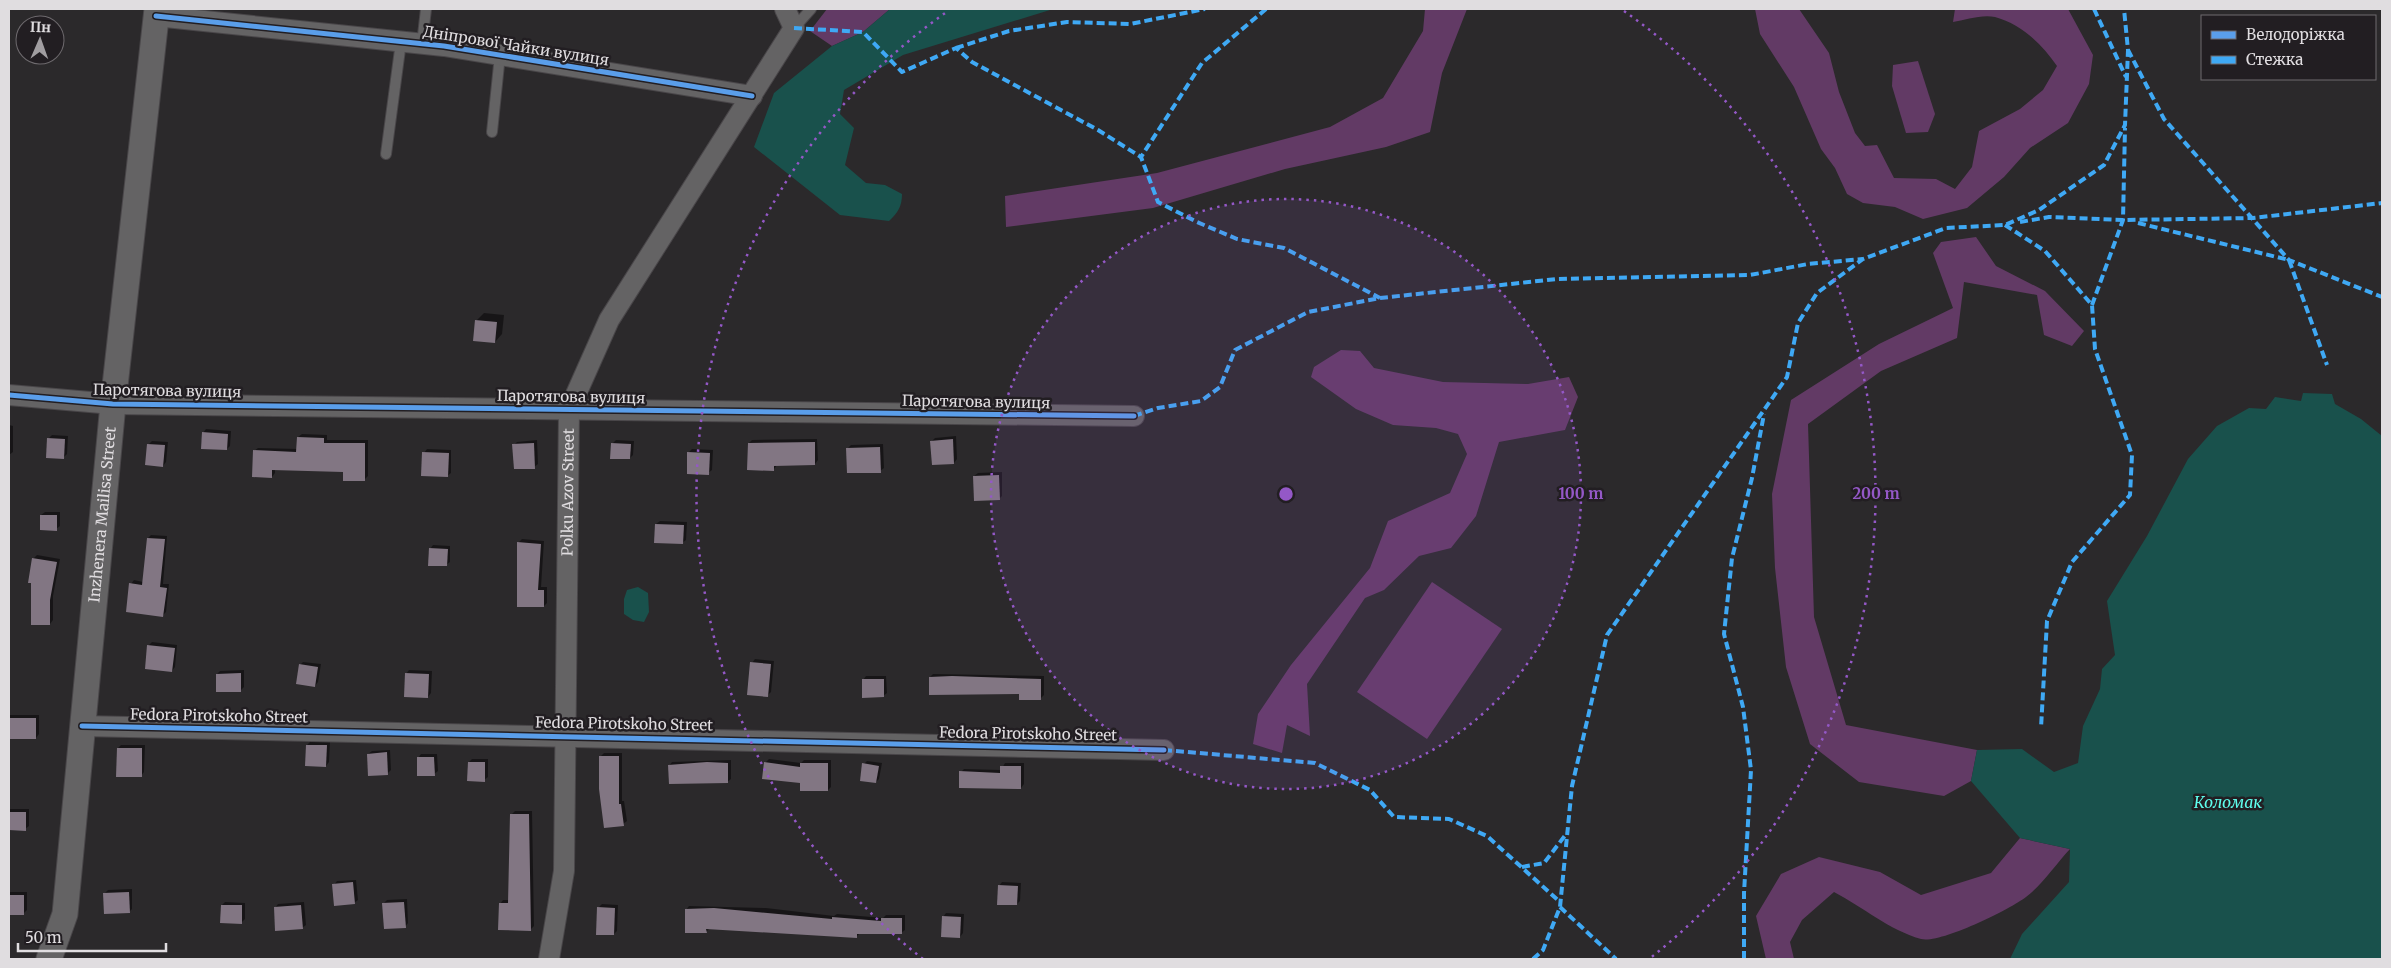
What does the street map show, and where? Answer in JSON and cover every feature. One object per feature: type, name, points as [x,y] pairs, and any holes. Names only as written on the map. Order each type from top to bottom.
[{"type":"street","points":[[785,9],[794,28]]},
{"type":"street","name":"Дніпрової Чайки вулиця","points":[[156,12],[500,54],[752,96]]},
{"type":"street","name":"Inzhenera Mailisa Street","points":[[49,959],[65,914],[113,404],[156,12]]},
{"type":"street","name":"Polku Azov Street","points":[[550,959],[564,871],[569,410],[609,320],[794,28]]},
{"type":"street","name":"Паротягова вулиця","points":[[9,395],[113,404],[1134,416]]},
{"type":"street","name":"Fedora Pirotskoho Street","points":[[82,726],[564,735],[1164,750]]},
{"type":"lane","points":[[422,44],[426,9]]},
{"type":"lane","points":[[794,28],[811,9]]},
{"type":"lane","points":[[386,154],[401,42]]},
{"type":"lane","points":[[492,132],[500,54]]},
{"type":"shaded area","points":[[827,9],[890,9],[863,32],[832,46],[810,31]]},
{"type":"shaded area","points":[[1425,9],[1467,9],[1442,73],[1430,132],[1386,147],[1285,169],[1153,208],[1006,227],[1005,196],[1157,173],[1330,127],[1383,98],[1423,31]]},
{"type":"shaded area","points":[[1755,9],[1799,9],[1829,53],[1839,92],[1855,133],[1865,146],[1877,145],[1894,178],[1936,179],[1955,189],[1972,167],[1979,131],[2020,109],[2043,90],[2057,66],[2038,43],[2014,25],[2005,20],[1990,16],[1953,22],[1955,9],[2068,9],[2093,55],[2089,84],[2068,123],[2030,148],[2004,177],[1967,208],[1923,219],[1895,207],[1863,203],[1847,194],[1835,168],[1821,149],[1794,87],[1760,34]]},
{"type":"shaded area","points":[[1918,61],[1935,114],[1928,132],[1906,133],[1892,86],[1893,65]]},
{"type":"shaded area","points":[[1976,237],[1996,266],[2045,291],[2084,331],[2072,346],[2044,335],[2037,295],[1964,282],[1957,338],[1881,371],[1808,424],[1814,617],[1846,725],[1977,750],[1971,781],[1944,796],[1859,782],[1810,744],[1786,667],[1775,568],[1772,494],[1791,400],[1879,344],[1953,308],[1933,253],[1941,242]]},
{"type":"shaded area","points":[[1341,350],[1360,351],[1374,368],[1443,382],[1528,384],[1569,377],[1578,397],[1565,430],[1499,442],[1476,516],[1451,548],[1419,556],[1384,590],[1365,598],[1307,684],[1310,736],[1287,725],[1282,753],[1253,744],[1258,714],[1291,665],[1370,568],[1388,521],[1450,493],[1467,454],[1458,434],[1436,428],[1393,425],[1356,409],[1311,377],[1314,367]]},
{"type":"shaded area","points":[[1432,582],[1502,629],[1427,739],[1357,692]]},
{"type":"shaded area","points":[[2020,838],[2070,849],[2026,897],[1974,925],[1943,936],[1921,939],[1898,930],[1834,892],[1802,920],[1790,942],[1794,959],[1766,959],[1756,916],[1781,874],[1819,857],[1880,872],[1921,895],[1991,873]]},
{"type":"water","points":[[890,9],[1084,9],[1050,10],[903,55],[844,90],[840,114],[854,128],[845,165],[866,183],[885,185],[902,194],[899,209],[889,221],[840,215],[754,147],[774,93],[832,46],[863,32]]},
{"type":"water","name":"Коломак","points":[[2303,393],[2332,394],[2335,404],[2361,419],[2382,436],[2382,959],[2010,959],[2022,934],[2069,882],[2070,849],[2020,838],[1971,781],[1977,750],[2022,749],[2054,772],[2078,763],[2083,726],[2100,689],[2102,669],[2115,655],[2107,601],[2147,536],[2188,459],[2217,426],[2249,408],[2266,409],[2275,397],[2301,401]]},
{"type":"water","points":[[638,587],[648,593],[649,612],[644,622],[633,620],[624,614],[624,599],[627,590]]},
{"type":"building","points":[[475,320],[497,322],[495,343],[473,341]]},
{"type":"building","points":[[202,432],[228,434],[227,450],[201,449]]},
{"type":"building","points":[[297,437],[324,438],[324,443],[365,443],[365,481],[343,481],[343,472],[272,470],[272,478],[252,477],[253,450],[296,452]]},
{"type":"building","points":[[47,438],[65,439],[64,459],[46,458]]},
{"type":"building","points":[[953,439],[954,464],[932,465],[930,441]]},
{"type":"building","points":[[815,442],[815,465],[774,466],[774,471],[747,470],[748,443]]},
{"type":"building","points":[[534,443],[535,469],[514,469],[512,444]]},
{"type":"building","points":[[611,443],[631,444],[630,459],[610,459]]},
{"type":"building","points":[[147,444],[165,445],[163,467],[145,465]]},
{"type":"building","points":[[880,447],[881,473],[847,473],[846,448]]},
{"type":"building","points":[[422,452],[449,453],[448,477],[421,476]]},
{"type":"building","points":[[687,452],[710,453],[709,475],[687,474]]},
{"type":"building","points":[[999,475],[1000,500],[974,501],[973,476]]},
{"type":"building","points":[[40,515],[57,515],[57,531],[40,530]]},
{"type":"building","points":[[655,524],[684,525],[683,544],[654,543]]},
{"type":"building","points":[[147,538],[165,539],[160,587],[167,588],[163,617],[126,612],[129,583],[142,585]]},
{"type":"building","points":[[517,542],[541,544],[538,590],[544,590],[544,607],[517,607]]},
{"type":"building","points":[[429,548],[448,549],[447,566],[428,566]]},
{"type":"building","points":[[32,558],[57,562],[50,600],[50,625],[31,625],[31,583],[28,583]]},
{"type":"building","points":[[147,645],[175,648],[172,672],[145,669]]},
{"type":"building","points":[[750,662],[771,664],[768,697],[747,695]]},
{"type":"building","points":[[299,664],[318,667],[315,687],[296,684]]},
{"type":"building","points":[[241,673],[241,692],[216,692],[216,674]]},
{"type":"building","points":[[405,673],[429,674],[428,698],[404,697]]},
{"type":"building","points":[[929,677],[1041,679],[1041,700],[1019,700],[1019,694],[929,695]]},
{"type":"building","points":[[862,679],[884,679],[884,697],[862,698]]},
{"type":"building","points":[[9,718],[36,718],[36,739],[9,739]]},
{"type":"building","points":[[306,745],[327,745],[326,767],[305,766]]},
{"type":"building","points":[[117,748],[142,748],[142,777],[116,777]]},
{"type":"building","points":[[387,752],[388,775],[368,776],[367,754]]},
{"type":"building","points":[[599,756],[619,756],[619,804],[621,804],[624,826],[604,828],[599,789]]},
{"type":"building","points":[[417,757],[434,757],[435,776],[417,776]]},
{"type":"building","points":[[468,762],[485,762],[485,782],[467,781]]},
{"type":"building","points":[[707,762],[728,763],[728,783],[669,784],[668,765]]},
{"type":"building","points":[[764,762],[800,767],[800,763],[828,763],[828,791],[800,791],[800,783],[762,779]]},
{"type":"building","points":[[862,763],[879,766],[876,783],[860,781]]},
{"type":"building","points":[[1000,766],[1021,766],[1021,789],[959,788],[959,771],[1000,773]]},
{"type":"building","points":[[9,812],[26,812],[26,831],[9,830]]},
{"type":"building","points":[[510,814],[529,814],[531,931],[498,930],[499,903],[508,903]]},
{"type":"building","points":[[353,882],[355,904],[334,906],[332,884]]},
{"type":"building","points":[[998,885],[1018,886],[1017,905],[997,905]]},
{"type":"building","points":[[129,892],[130,913],[104,914],[103,893]]},
{"type":"building","points":[[9,895],[24,895],[24,915],[9,915]]},
{"type":"building","points":[[404,902],[406,928],[384,929],[382,903]]},
{"type":"building","points":[[221,905],[242,905],[242,924],[220,923]]},
{"type":"building","points":[[301,905],[303,929],[275,931],[274,907]]},
{"type":"building","points":[[597,907],[615,908],[614,935],[596,935]]},
{"type":"building","points":[[714,908],[832,919],[832,917],[881,921],[881,918],[902,918],[902,934],[857,934],[857,938],[706,929],[707,933],[685,933],[685,909]]},
{"type":"building","points":[[942,916],[961,917],[960,938],[941,937]]},
{"type":"marked path","points":[[956,48],[1009,31],[1067,22],[1130,24],[1205,9]]},
{"type":"marked path","points":[[1266,9],[1202,63],[1141,157],[1158,202],[1197,222],[1237,239],[1284,248],[1380,298]]},
{"type":"marked path","points":[[2094,9],[2126,77]]},
{"type":"marked path","points":[[1533,959],[1543,950],[1560,907],[1572,786],[1607,635],[1787,377],[1798,323],[1817,293],[1863,259],[1946,228],[2005,225],[2039,210],[2104,165],[2125,125],[2128,50],[2124,9]]},
{"type":"marked path","points":[[794,28],[863,32],[902,72],[956,48],[972,62],[1098,130],[1141,157]]},
{"type":"marked path","points":[[2128,50],[2164,119],[2289,260],[2382,297]]},
{"type":"marked path","points":[[2092,305],[2123,220],[2125,128]]},
{"type":"marked path","points":[[2020,222],[2049,217],[2123,220],[2253,218],[2382,203]]},
{"type":"marked path","points":[[2138,223],[2289,260],[2327,365]]},
{"type":"marked path","points":[[2005,225],[2045,251],[2092,305],[2095,349],[2132,455],[2130,495],[2072,562],[2047,621],[2041,728]]},
{"type":"marked path","points":[[1134,416],[1158,408],[1201,401],[1220,387],[1235,350],[1308,312],[1380,298],[1557,279],[1750,275],[1808,264],[1863,259]]},
{"type":"marked path","points":[[1744,959],[1744,893],[1751,770],[1743,707],[1724,634],[1732,558],[1752,478],[1764,414]]},
{"type":"marked path","points":[[1164,750],[1315,763],[1370,790],[1394,817],[1449,819],[1487,836],[1560,902]]},
{"type":"marked path","points":[[1522,867],[1544,863],[1567,833]]},
{"type":"marked path","points":[[1560,907],[1616,959]]},
{"type":"cycle path","points":[[156,16],[444,46],[752,96]]},
{"type":"cycle path","points":[[9,395],[113,404],[1134,416]]},
{"type":"cycle path","points":[[82,726],[1164,750]]}]
